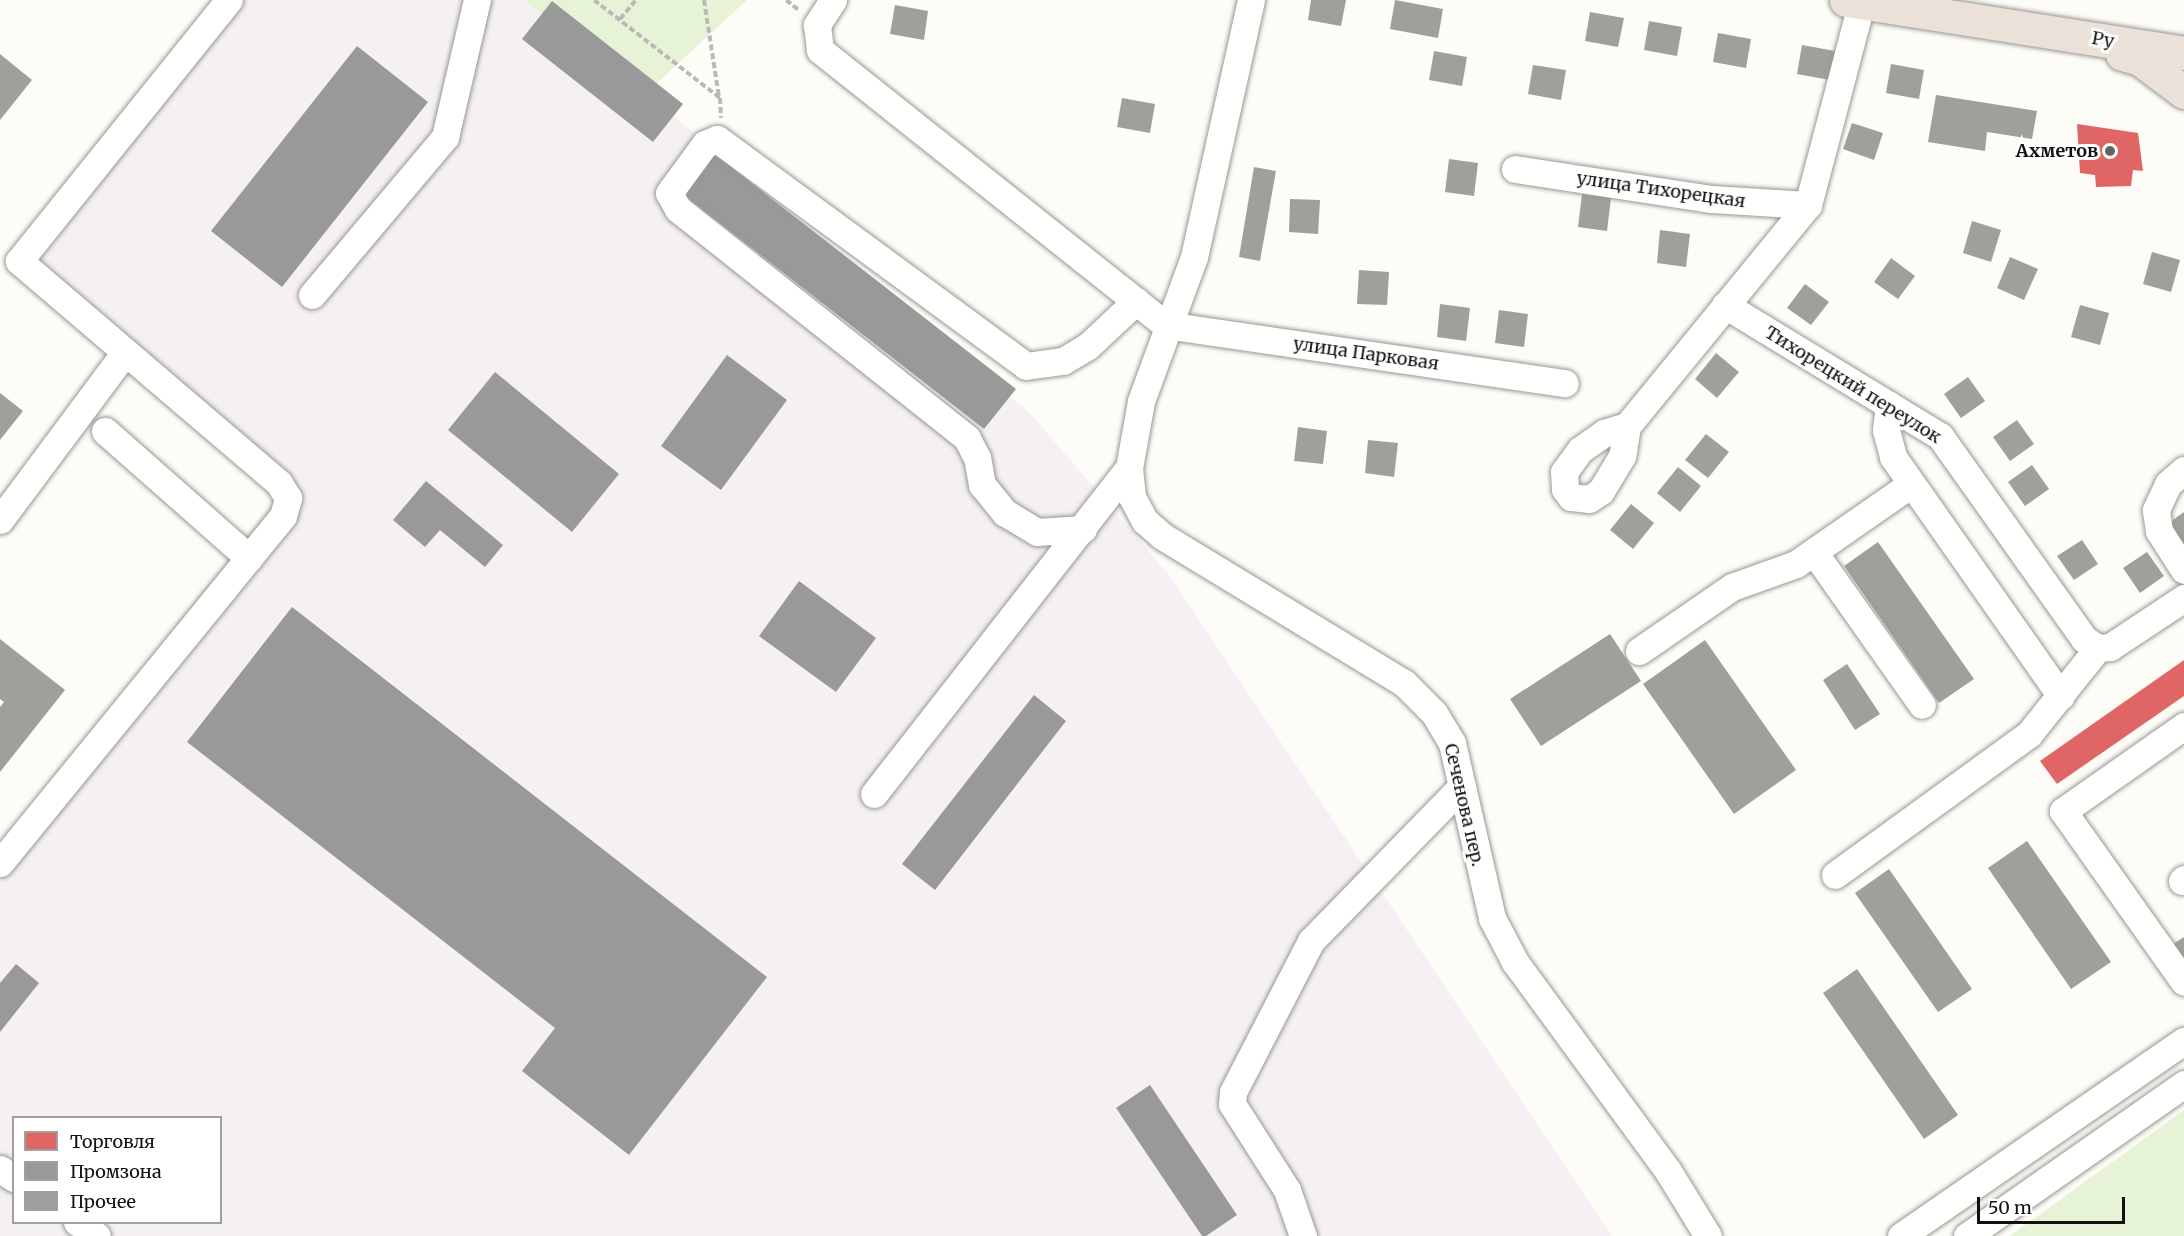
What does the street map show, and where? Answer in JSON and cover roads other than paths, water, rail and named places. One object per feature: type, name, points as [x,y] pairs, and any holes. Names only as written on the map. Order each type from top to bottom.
[{"type":"highway","points":[[1857,1],[2040,28],[2140,59],[2184,92]]},
{"type":"highway","name":"Ру","points":[[2040,28],[2178,60]]},
{"type":"street","points":[[0,863],[283,516],[288,498],[279,483],[125,352],[9,268],[229,0]]},
{"type":"street","points":[[312,295],[445,138],[477,0]]},
{"type":"street","points":[[833,0],[817,24],[820,50],[1166,326]]},
{"type":"street","points":[[874,794],[1129,468],[1141,401],[1166,326],[1194,257],[1251,0]]},
{"type":"street","points":[[1627,426],[1808,205],[1857,1]]},
{"type":"street","points":[[1083,529],[1037,532],[1005,513],[982,485],[977,458],[967,438],[678,209],[669,193],[705,144],[717,140],[1026,366],[1063,361],[1088,346],[1136,302]]},
{"type":"street","name":"улица Тихорецкая","points":[[1515,169],[1712,199],[1808,205]]},
{"type":"street","name":"Тихорецкий переулок","points":[[1725,305],[1940,436],[2084,639],[2098,648]]},
{"type":"street","name":"улица Парковая","points":[[1166,326],[1565,383]]},
{"type":"street","points":[[0,520],[125,352]]},
{"type":"street","points":[[1889,405],[1888,445],[1911,484],[2061,696]]},
{"type":"street","points":[[105,430],[249,558]]},
{"type":"street","name":"Сеченова пер.","points":[[1129,468],[1132,497],[1144,521],[1162,536],[1404,683],[1434,713],[1452,743],[1492,918],[1515,962],[1668,1171],[1708,1236]]},
{"type":"street","points":[[2184,470],[2168,484],[2156,510],[2159,531],[2184,570]]},
{"type":"street","points":[[1639,651],[1732,587],[1796,564],[1911,484]]},
{"type":"street","points":[[1814,552],[1922,705]]},
{"type":"street","points":[[1834,875],[2019,743],[2061,696],[2098,648],[2110,647],[2184,598]]},
{"type":"street","points":[[2184,726],[2064,811],[2184,982]]},
{"type":"street","points":[[1303,1236],[1287,1190],[1232,1104],[1233,1092],[1311,941],[1462,786]]},
{"type":"street","points":[[1901,1236],[2184,1041]]},
{"type":"street","points":[[1967,1236],[2184,1084]]},
{"type":"street","points":[[80,1224],[97,1236]]},
{"type":"place","name":"Ахметов","points":[[2110,151]]}]
